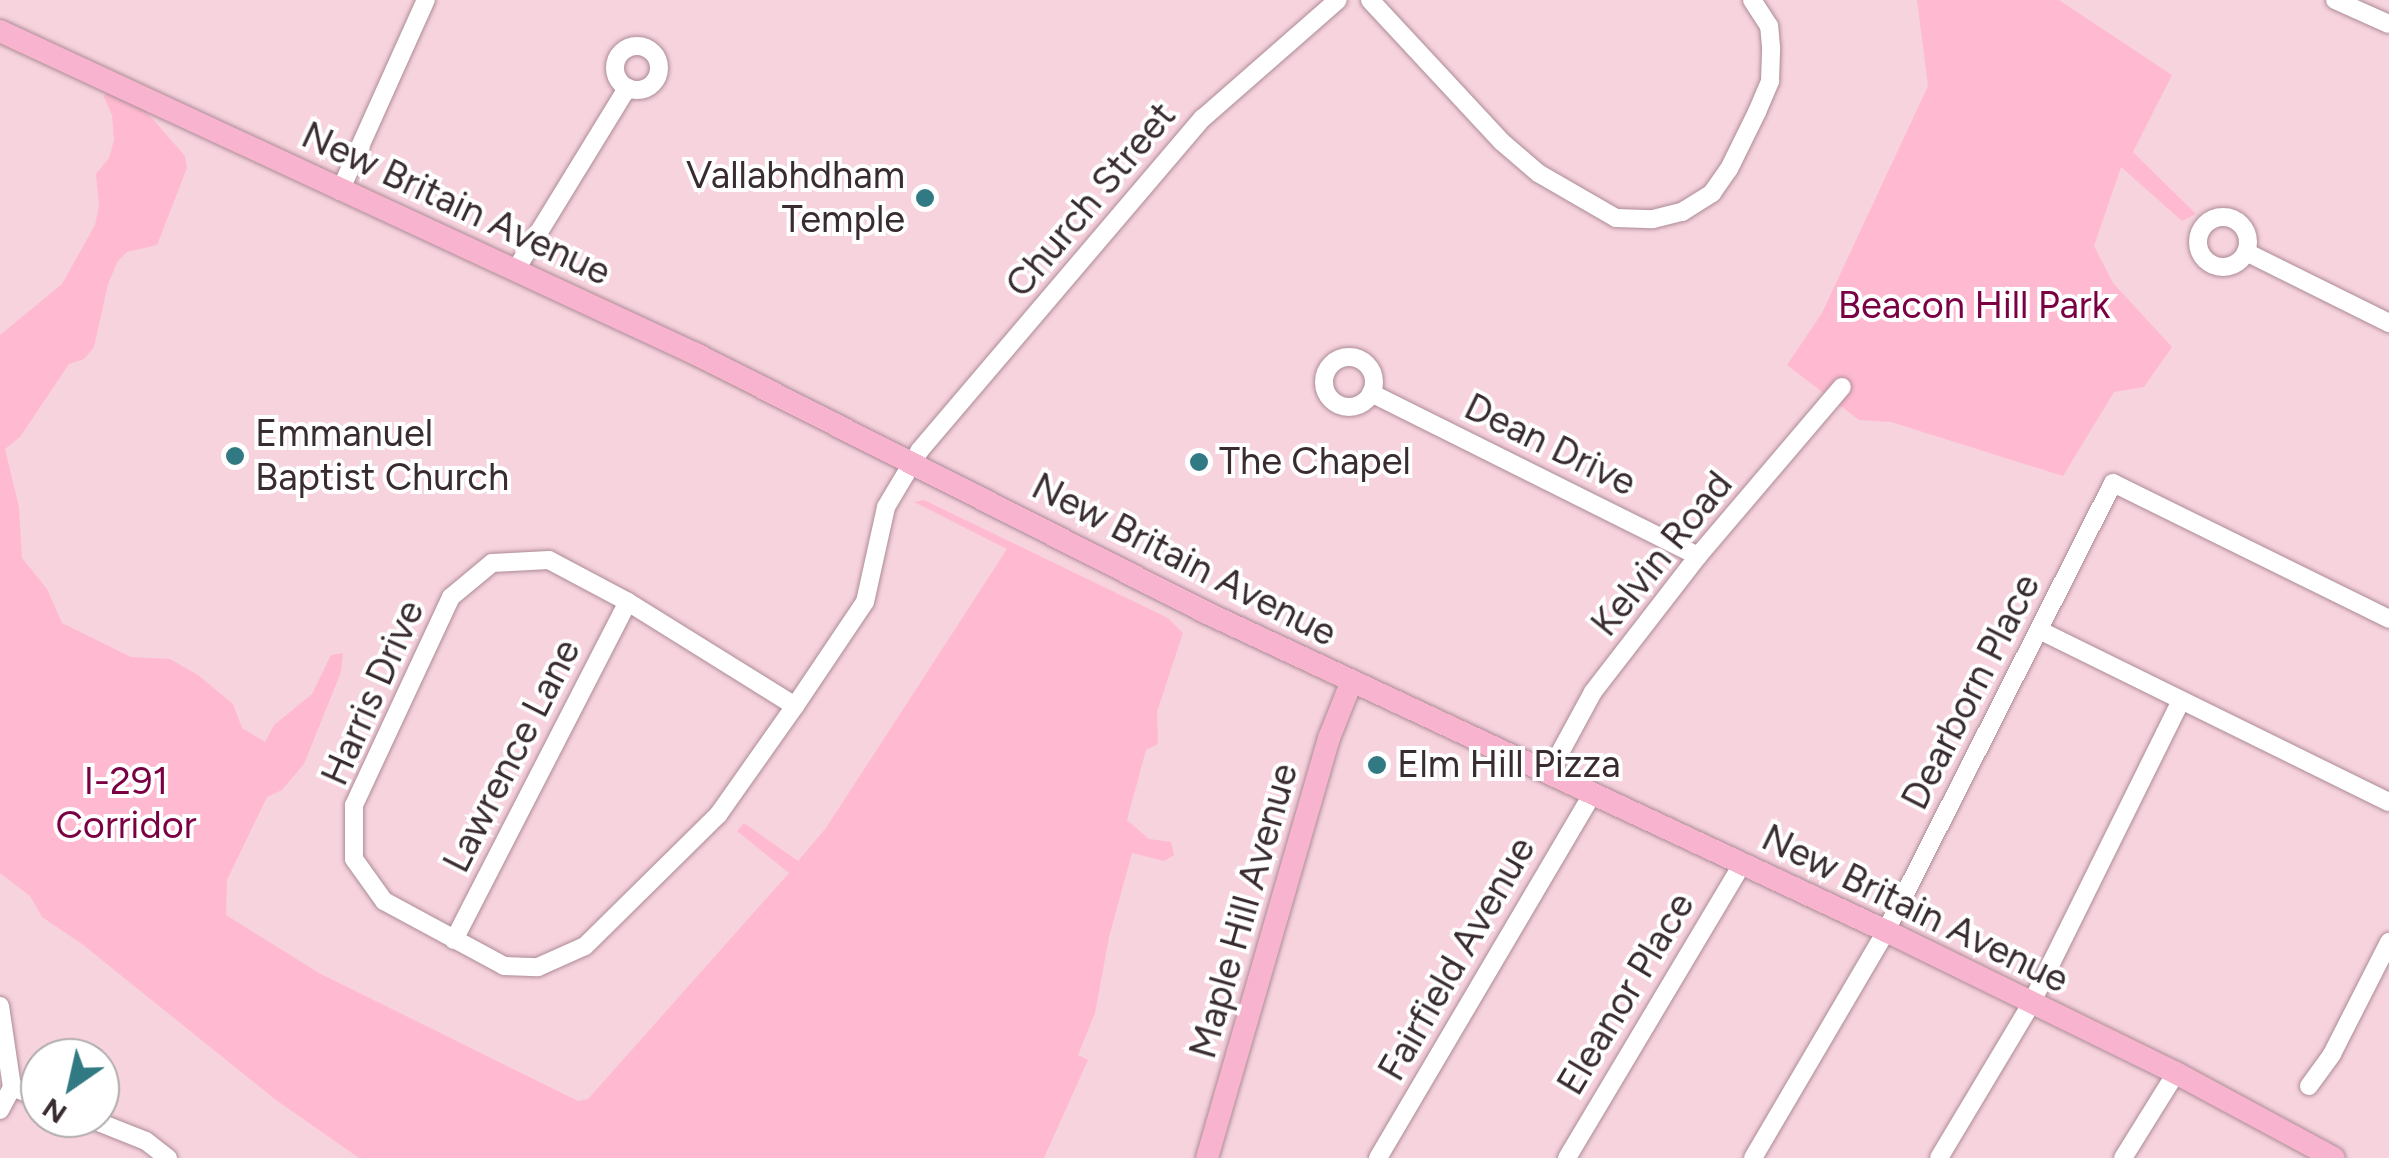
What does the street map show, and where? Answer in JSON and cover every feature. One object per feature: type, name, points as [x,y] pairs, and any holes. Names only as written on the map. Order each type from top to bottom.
[{"type":"main road","name":"New Britain Avenue","points":[[0,31],[912,460],[1351,683],[1886,931],[2176,1073],[2325,1156]]},
{"type":"main road","name":"Maple Hill Avenue","points":[[1207,1158],[1325,753],[1351,683]]},
{"type":"street","points":[[340,191],[426,0]]},
{"type":"street","name":"Church Street","points":[[912,460],[1204,118],[1338,0]]},
{"type":"street","points":[[1370,0],[1502,142],[1538,173],[1616,218],[1652,220],[1682,212],[1712,193],[1730,169],[1757,112],[1770,81],[1771,47],[1768,26],[1752,0]]},
{"type":"street","points":[[2335,0],[2389,24]]},
{"type":"street","points":[[515,271],[627,88]]},
{"type":"street","points":[[2246,252],[2389,324]]},
{"type":"street","name":"Kelvin Road","points":[[1549,773],[1593,692],[1698,556],[1842,388]]},
{"type":"street","name":"Dean Drive","points":[[1372,393],[1698,556]]},
{"type":"street","name":"Harris Drive","points":[[796,706],[628,602],[549,560],[492,563],[451,597],[354,805],[354,859],[384,901],[504,966],[538,967],[585,946],[718,815],[796,706],[865,602],[886,507],[912,460]]},
{"type":"street","name":"Dearborn Place","points":[[1753,1158],[1886,931],[2113,482],[2389,619]]},
{"type":"street","name":"Lawrence Lane","points":[[454,940],[628,602]]},
{"type":"street","points":[[2039,630],[2389,802]]},
{"type":"street","points":[[1939,1158],[2032,1004],[2181,701]]},
{"type":"street","name":"Fairfield Avenue","points":[[1378,1158],[1592,794]]},
{"type":"street","name":"Eleanor Place","points":[[1567,1158],[1742,864]]},
{"type":"street","points":[[2308,1086],[2332,1054],[2389,942]]},
{"type":"street","points":[[0,1006],[12,1087],[0,1110]]},
{"type":"street","points":[[2123,1158],[2176,1073]]},
{"type":"street","points":[[12,1087],[20,1090]]},
{"type":"street","points":[[120,1131],[146,1142],[168,1158]]},
{"type":"green space","name":"Beacon Hill Park","points":[[1917,0],[2059,0],[2172,75],[2133,152],[2196,214],[2182,221],[2121,167],[2094,246],[2113,283],[2172,347],[2144,387],[2114,392],[2063,476],[1891,422],[1859,420],[1787,365],[1822,313],[1928,86]]},
{"type":"green space","name":"I-291 Corridor","points":[[107,90],[143,108],[185,156],[187,168],[157,245],[127,252],[118,261],[108,284],[94,347],[84,359],[69,364],[20,437],[5,449],[19,507],[22,558],[47,589],[62,623],[131,657],[170,659],[198,675],[233,704],[242,728],[265,742],[274,725],[312,694],[331,655],[343,653],[341,672],[304,764],[282,790],[267,797],[227,880],[226,915],[319,973],[578,1101],[588,1099],[789,873],[737,831],[744,823],[798,861],[826,828],[1007,549],[914,502],[924,500],[1168,618],[1183,633],[1157,712],[1158,744],[1146,750],[1127,820],[1149,839],[1171,842],[1174,855],[1164,861],[1132,853],[1109,937],[1095,1013],[1078,1055],[1088,1060],[1044,1158],[359,1158],[276,1100],[82,944],[42,917],[30,896],[0,873],[0,335],[62,284],[95,225],[99,205],[96,174],[109,158],[114,140],[112,115],[104,97]]},
{"type":"place","name":"Vallabhdham Temple","points":[[925,198]]},
{"type":"place","name":"Emmanuel Baptist Church","points":[[235,456]]},
{"type":"place","name":"The Chapel","points":[[1199,462]]},
{"type":"place","name":"Elm Hill Pizza","points":[[1377,765]]}]
